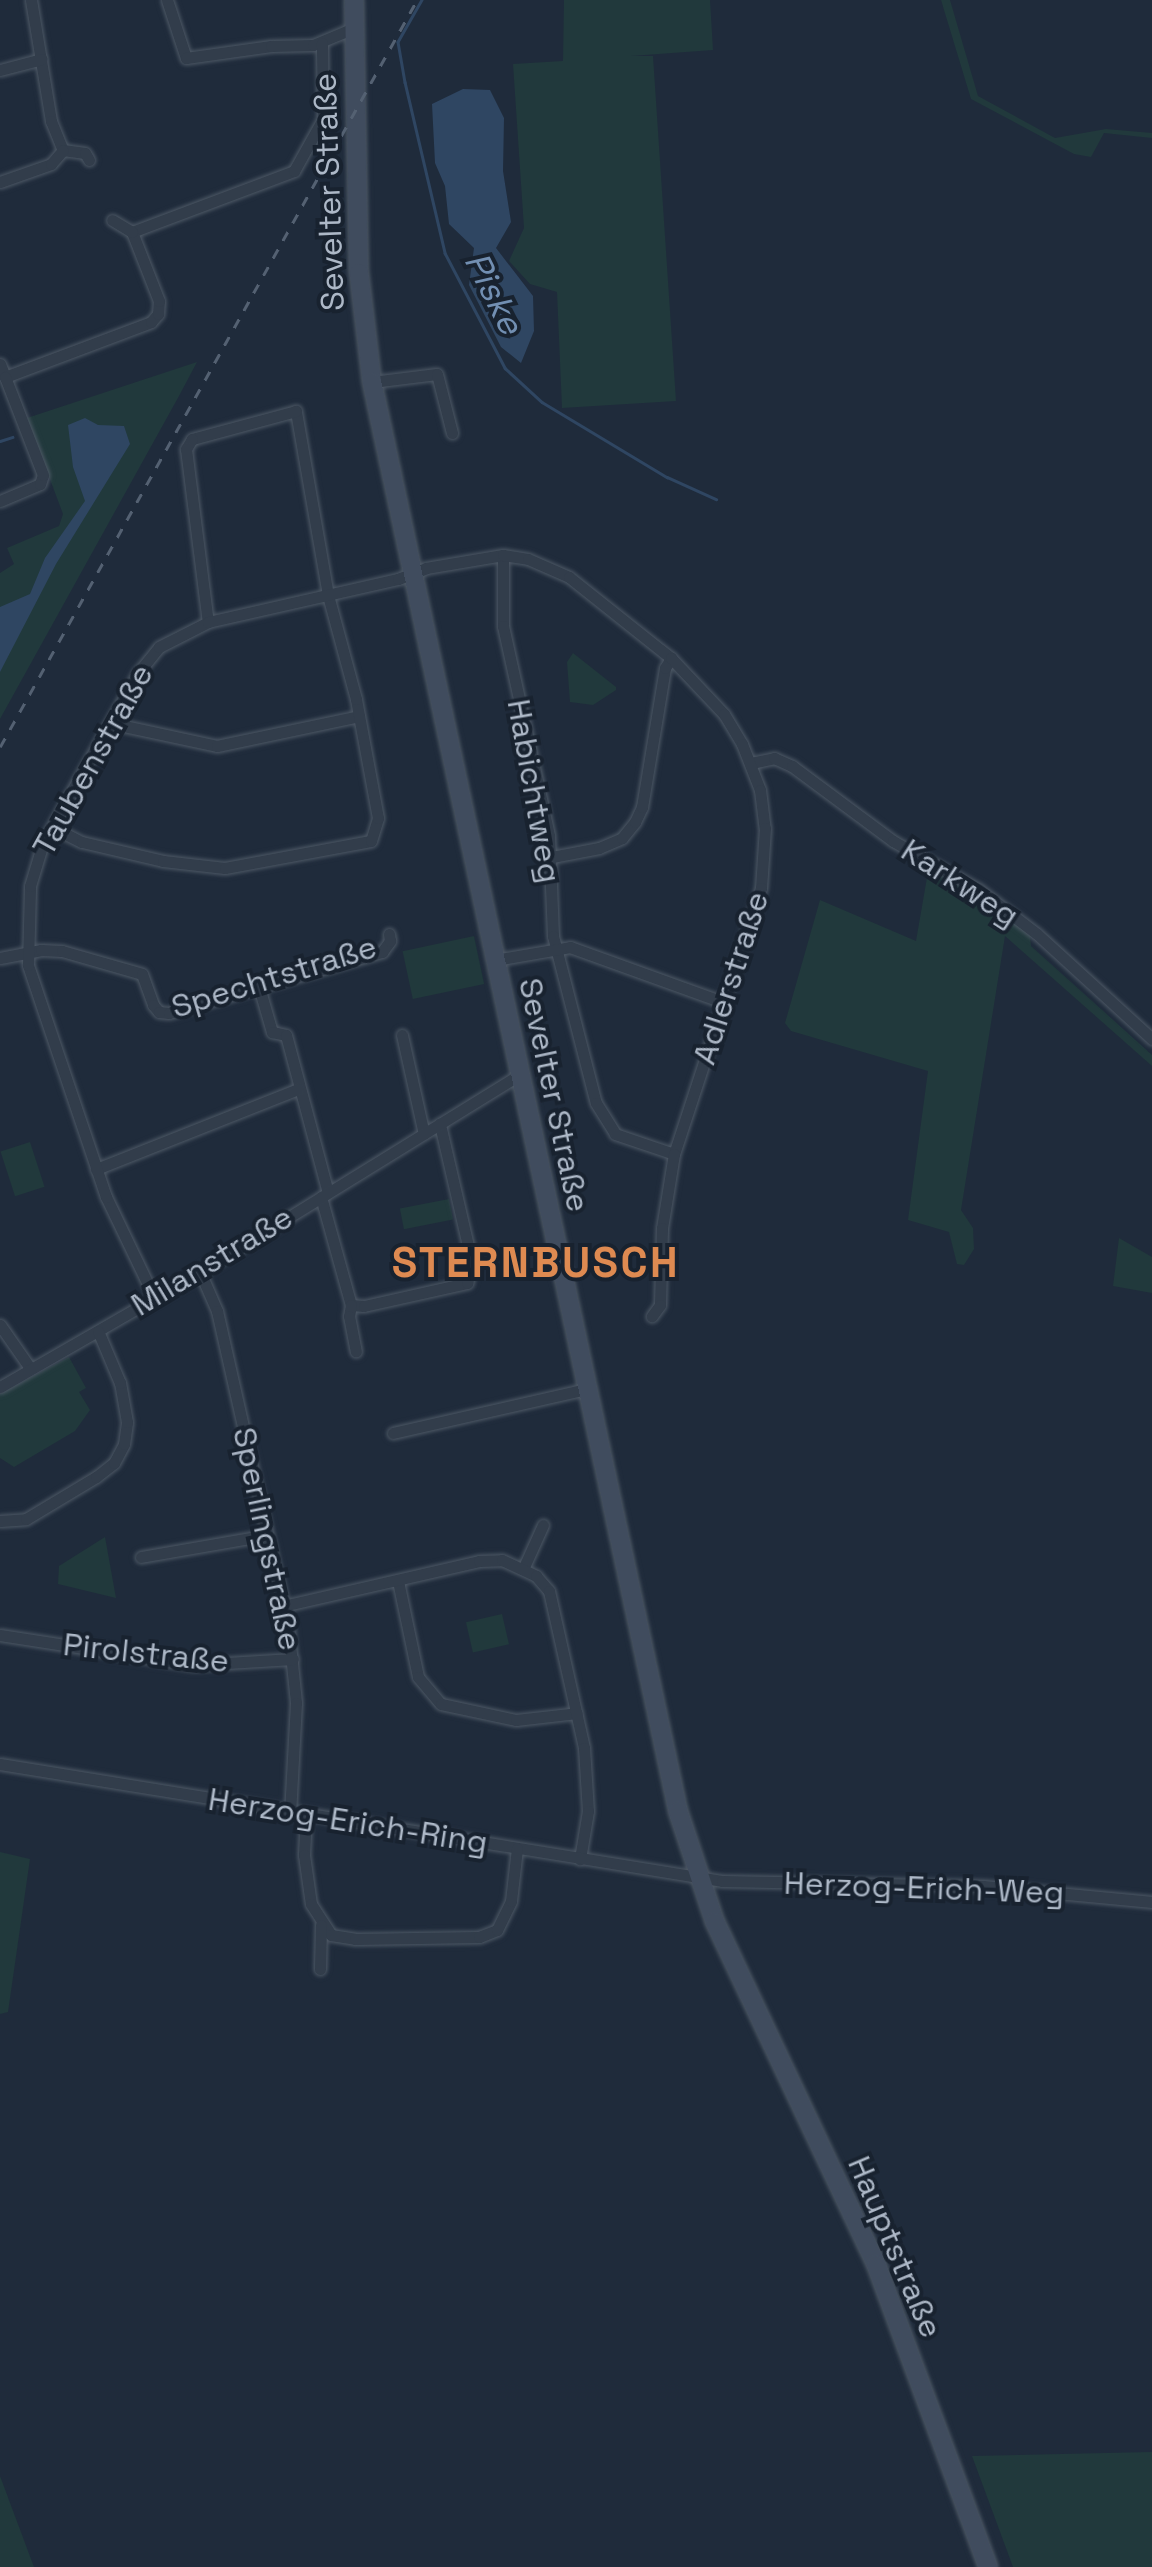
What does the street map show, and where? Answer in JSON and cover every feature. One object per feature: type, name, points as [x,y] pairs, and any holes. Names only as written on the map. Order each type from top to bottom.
[{"type":"street","points":[[31,0],[51,121],[64,150]]},
{"type":"street","points":[[166,0],[186,58],[271,46],[322,44],[354,28]]},
{"type":"street","name":"Sevelter Straße","points":[[354,0],[358,261],[372,382],[494,960],[696,1877]]},
{"type":"street","points":[[132,232],[294,172],[323,120],[322,44]]},
{"type":"street","points":[[0,70],[42,60]]},
{"type":"street","points":[[64,150],[85,153],[89,160]]},
{"type":"street","points":[[0,182],[51,164],[64,150]]},
{"type":"street","points":[[5,377],[151,322],[158,314],[158,301],[132,232],[112,220]]},
{"type":"street","points":[[0,364],[43,476],[40,484],[0,501]]},
{"type":"street","points":[[372,382],[437,374],[452,432]]},
{"type":"street","points":[[54,828],[82,842],[164,861],[225,868],[371,841],[378,818],[359,716],[328,595],[300,417],[296,412],[286,411],[192,439],[186,449],[208,622]]},
{"type":"street","name":"Adlerstraße","points":[[411,574],[503,555],[528,559],[569,577],[670,658],[724,714],[750,763],[765,828],[764,869],[756,910],[674,1154],[662,1228],[660,1305],[652,1316]]},
{"type":"street","name":"Habichtweg","points":[[503,555],[503,626],[552,857],[556,948],[604,1121],[628,1142],[674,1154]]},
{"type":"street","name":"Taubenstraße","points":[[154,1297],[131,1255],[96,1169],[27,952],[35,860],[148,657],[208,622],[411,574]]},
{"type":"street","points":[[552,857],[598,848],[622,838],[635,822],[645,792],[664,668],[670,658]]},
{"type":"street","points":[[110,723],[217,746],[359,716]]},
{"type":"street","name":"Karkweg","points":[[750,763],[774,758],[792,766],[894,840],[978,889],[1037,934],[1152,1039]]},
{"type":"street","name":"Spechtstraße","points":[[27,952],[62,951],[142,974],[153,1005],[158,1012],[169,1013],[382,952],[389,934]]},
{"type":"street","points":[[494,960],[556,948],[590,951],[723,1002]]},
{"type":"street","points":[[0,958],[27,952]]},
{"type":"street","points":[[260,987],[272,1032],[286,1034],[351,1305],[348,1316],[356,1351]]},
{"type":"street","points":[[402,1035],[424,1134]]},
{"type":"street","name":"Milanstraße","points":[[0,1387],[200,1272],[520,1075]]},
{"type":"street","points":[[96,1169],[298,1090]]},
{"type":"street","points":[[351,1305],[364,1306],[466,1283],[472,1273],[440,1124]]},
{"type":"street","name":"Sperlingstraße","points":[[200,1272],[217,1311],[293,1659],[295,1755],[290,1813]]},
{"type":"street","points":[[0,1325],[30,1368]]},
{"type":"street","points":[[0,1521],[36,1514],[96,1478],[119,1454],[127,1422],[120,1383],[98,1331]]},
{"type":"street","points":[[393,1433],[587,1389]]},
{"type":"street","points":[[524,1568],[544,1524]]},
{"type":"street","points":[[142,1557],[268,1535]]},
{"type":"street","points":[[283,1606],[480,1561],[502,1560],[524,1568],[549,1592],[577,1713],[588,1811],[580,1859]]},
{"type":"street","points":[[398,1581],[418,1677],[441,1704],[516,1720],[577,1713]]},
{"type":"street","name":"Pirolstraße","points":[[0,1635],[194,1664],[293,1659]]},
{"type":"street","name":"Herzog-Erich-Ring","points":[[0,1764],[696,1877]]},
{"type":"street","points":[[306,1815],[306,1880],[321,1925],[320,1969]]},
{"type":"street","points":[[321,1925],[332,1935],[355,1939],[479,1936],[497,1930],[511,1902],[517,1848]]},
{"type":"street","name":"Herzog-Erich-Weg","points":[[696,1877],[826,1885],[983,1886],[1152,1902]]},
{"type":"street","name":"Hauptstraße","points":[[696,1877],[876,2264],[988,2567]]},
{"type":"green space","points":[[564,0],[710,0],[713,50],[631,56],[653,56],[676,401],[562,408],[557,292],[530,284],[509,261],[524,228],[513,64],[563,61]]},
{"type":"green space","points":[[941,0],[950,0],[978,96],[1055,138],[1106,129],[1152,133],[1152,138],[1104,133],[1091,157],[1074,154],[971,99]]},
{"type":"green space","points":[[197,362],[0,719],[0,573],[14,564],[7,548],[59,526],[63,514],[27,418]]},
{"type":"green space","points":[[573,653],[616,690],[593,705],[570,702],[567,662]]},
{"type":"green space","points":[[929,866],[1012,920],[1030,936],[1031,946],[1152,1055],[1152,1066],[1005,936],[961,1210],[973,1228],[974,1249],[964,1265],[957,1264],[949,1232],[908,1220],[928,1071],[791,1031],[785,1023],[820,900],[916,941]]},
{"type":"green space","points":[[474,936],[484,984],[413,999],[403,951]]},
{"type":"green space","points":[[30,1142],[45,1187],[15,1196],[1,1152]]},
{"type":"green space","points":[[449,1199],[453,1220],[404,1229],[400,1209]]},
{"type":"green space","points":[[1119,1238],[1152,1257],[1152,1293],[1113,1286]]},
{"type":"green space","points":[[69,1357],[86,1388],[79,1392],[90,1410],[75,1431],[14,1467],[0,1458],[0,1394]]},
{"type":"green space","points":[[105,1537],[116,1598],[58,1584],[59,1566]]},
{"type":"green space","points":[[502,1614],[509,1644],[473,1653],[466,1622]]},
{"type":"green space","points":[[0,1852],[30,1859],[8,2012],[0,2014]]},
{"type":"green space","points":[[1152,2452],[1152,2567],[1013,2567],[972,2456]]},
{"type":"green space","points":[[0,2476],[34,2567],[0,2567]]},
{"type":"water","points":[[463,89],[490,90],[504,118],[503,171],[511,222],[496,248],[533,296],[534,331],[521,363],[501,347],[469,285],[474,248],[449,224],[445,186],[435,163],[432,104]]},
{"type":"water","points":[[85,418],[98,425],[124,426],[130,444],[56,564],[0,672],[0,607],[30,594],[45,558],[85,501],[73,467],[68,425]]},
{"type":"waterway","name":"Piske","points":[[422,0],[398,42],[405,82],[445,253],[505,368],[542,402],[667,477],[716,499]]},
{"type":"waterway","points":[[0,441],[12,437]]},
{"type":"railway","points":[[0,747],[417,0]]},
{"type":"district","name":"STERNBUSCH","points":[[536,1263]]}]
